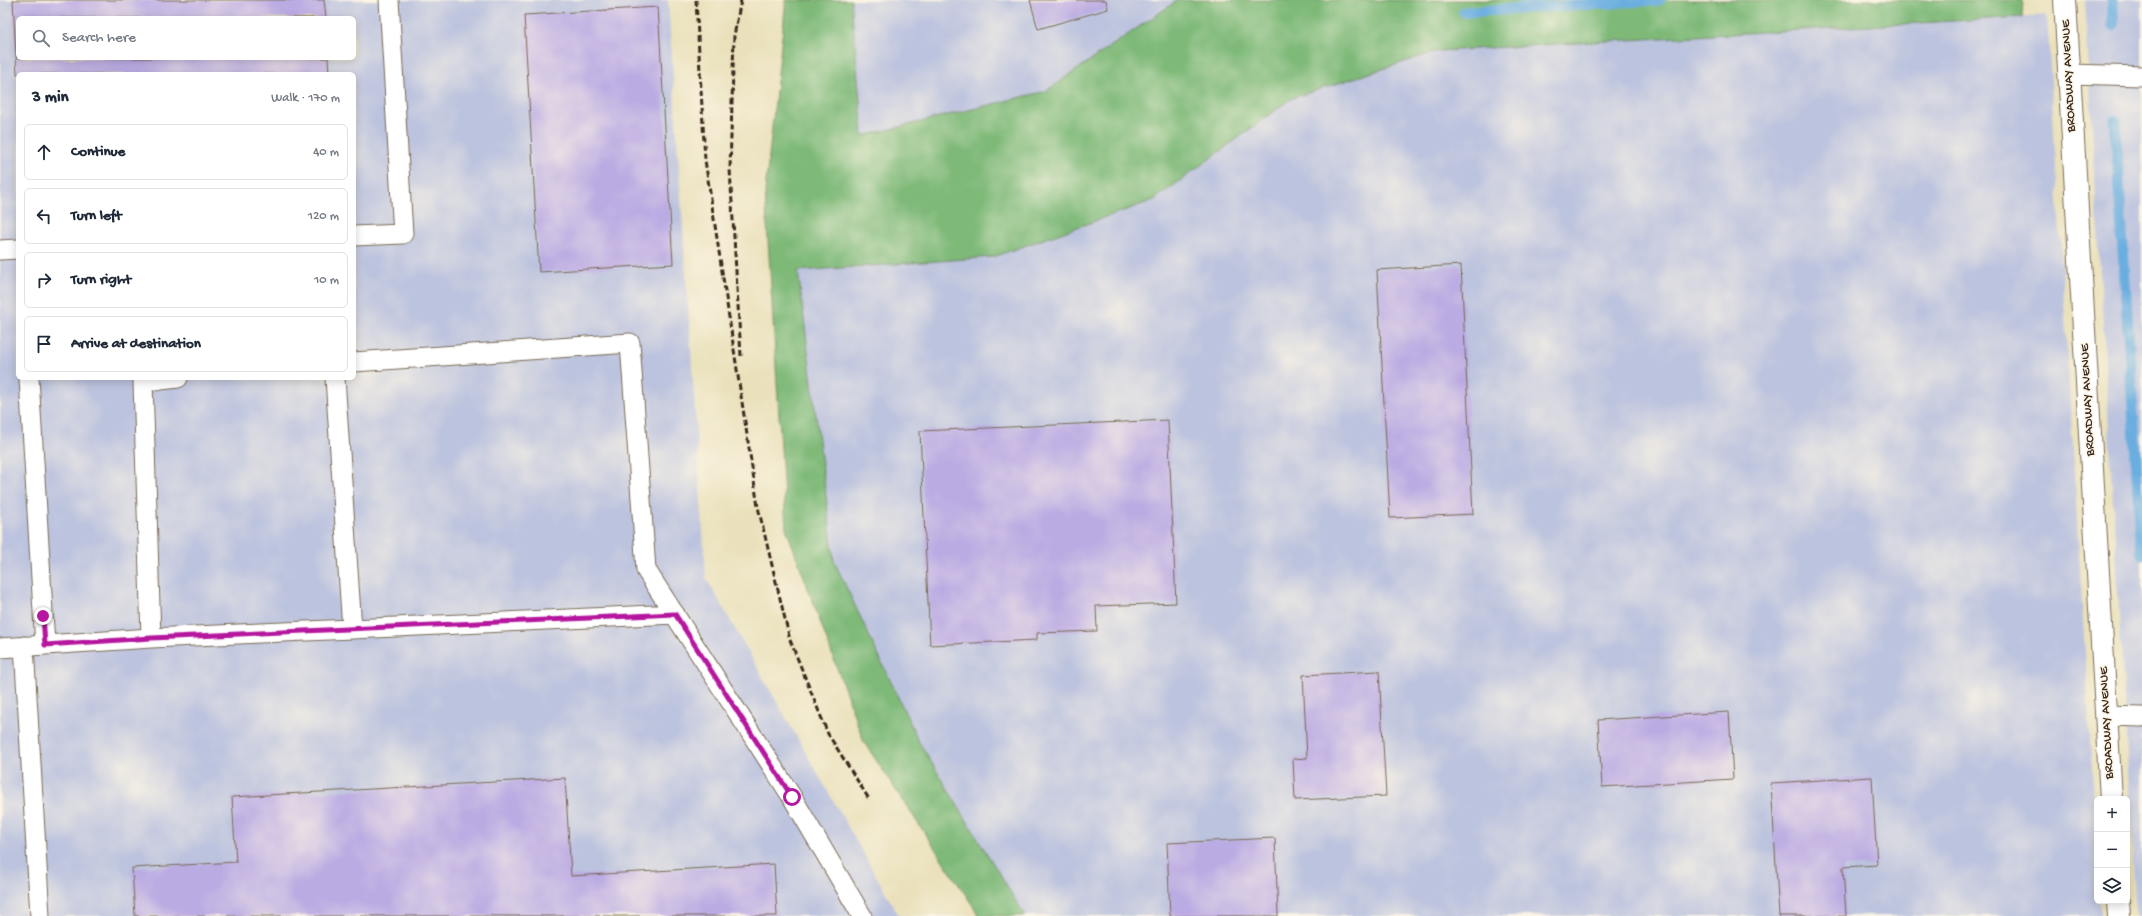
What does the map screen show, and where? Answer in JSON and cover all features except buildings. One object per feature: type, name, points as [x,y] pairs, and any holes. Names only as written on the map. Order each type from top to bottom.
[{"type":"street","name":"BROADWAY AVENUE","points":[[2065,0],[2111,796]]},
{"type":"street","points":[[2118,904],[2119,916]]},
{"type":"lane","points":[[356,236],[403,234],[389,0]]},
{"type":"lane","points":[[2069,74],[2142,76]]},
{"type":"lane","points":[[0,250],[16,249]]},
{"type":"lane","points":[[356,362],[630,343],[646,570],[792,797],[862,916]]},
{"type":"lane","points":[[28,380],[45,645]]},
{"type":"lane","points":[[151,638],[143,382],[160,380]]},
{"type":"lane","points":[[335,380],[352,629]]},
{"type":"lane","points":[[0,648],[151,638],[675,614]]},
{"type":"lane","points":[[24,646],[40,916]]},
{"type":"lane","points":[[2106,716],[2142,716]]},
{"type":"shaded area","points":[[0,0],[668,0],[706,578],[899,916],[0,916]]},
{"type":"shaded area","points":[[851,0],[1178,0],[1046,91],[862,136]]},
{"type":"shaded area","points":[[2085,0],[2142,0],[2142,916],[2136,916]]},
{"type":"shaded area","points":[[2047,15],[2094,804],[2094,904],[2100,904],[2101,916],[1025,916],[919,742],[834,561],[798,271],[993,257],[1154,200],[1292,98],[1438,51]]},
{"type":"green space","points":[[786,0],[851,0],[863,136],[1046,91],[1178,0],[2023,0],[2022,17],[1438,51],[1292,98],[1154,200],[993,257],[798,271],[834,561],[919,742],[1025,916],[978,916],[973,906],[864,742],[786,528],[765,192]]},
{"type":"waterway","points":[[1464,12],[1660,0]]},
{"type":"waterway","points":[[2113,0],[2113,25]]},
{"type":"waterway","points":[[2115,121],[2142,554]]},
{"type":"railway","points":[[696,0],[705,160],[758,507],[790,640],[828,734],[869,799]]},
{"type":"railway","points":[[741,0],[734,36],[730,169],[741,356]]},
{"type":"route","points":[[43,616],[45,645],[151,638],[675,614],[792,797]]}]
